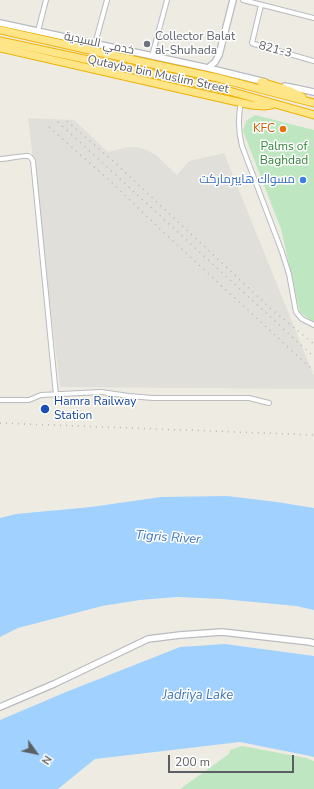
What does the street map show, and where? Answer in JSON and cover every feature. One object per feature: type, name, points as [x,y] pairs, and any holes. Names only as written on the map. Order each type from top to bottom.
[{"type":"highway","name":"Qutayba bin Muslim Street","points":[[0,30],[218,78],[310,102]]},
{"type":"highway","name":"Qutayba bin Muslim Street","points":[[0,41],[215,87],[314,115]]},
{"type":"highway","points":[[0,48],[257,106],[276,104]]},
{"type":"highway","points":[[261,82],[288,90],[310,102]]},
{"type":"street","points":[[38,31],[46,0]]},
{"type":"street","points":[[96,44],[107,0]]},
{"type":"street","points":[[152,56],[167,0]]},
{"type":"street","points":[[208,68],[215,62],[219,55],[234,0]]},
{"type":"street","points":[[242,0],[314,18]]},
{"type":"street","name":"821-3","points":[[261,5],[252,43],[314,60]]},
{"type":"street","name":"خدمي السيدية","points":[[0,23],[208,68],[261,82],[314,92]]},
{"type":"street","points":[[219,55],[219,63],[223,72]]},
{"type":"street","points":[[241,102],[238,123],[242,146],[282,252],[289,274],[296,312],[302,319],[314,325]]},
{"type":"street","points":[[0,159],[27,156],[32,160],[56,395]]},
{"type":"street","points":[[0,400],[29,400],[41,395],[101,392],[153,398],[249,398],[269,403]]},
{"type":"street","points":[[0,707],[54,684],[148,639],[222,632],[314,643]]},
{"type":"shaded area","points":[[28,118],[74,120],[108,152],[129,147],[144,149],[156,155],[177,175],[189,161],[224,153],[314,376],[314,389],[60,387]]},
{"type":"green space","name":"Palms of Baghdad","points":[[255,115],[314,130],[314,323],[300,312],[281,229],[243,131],[246,121]]},
{"type":"green space","points":[[242,746],[306,758],[314,761],[314,789],[180,789],[229,754],[230,750]]},
{"type":"water","name":"Tigris River","points":[[227,496],[314,508],[314,610],[296,606],[222,599],[177,597],[140,600],[102,606],[18,628],[0,637],[0,518],[16,514],[91,507],[161,497]]},
{"type":"water","name":"Jadriya Lake","points":[[225,644],[314,656],[314,757],[240,742],[95,759],[58,789],[0,789],[0,720],[180,647]]},
{"type":"railway","points":[[67,121],[113,161],[270,308],[314,344]]},
{"type":"railway","points":[[58,122],[314,357]]},
{"type":"railway","points":[[49,127],[108,179],[314,371]]},
{"type":"railway","points":[[0,423],[314,435]]},
{"type":"place","name":"Collector Balat al-Shuhada","points":[[147,44]]},
{"type":"place","name":"KFC","points":[[283,129]]},
{"type":"place","name":"مسواك هايبرماركت","points":[[303,180]]},
{"type":"place","name":"Hamra Railway Station","points":[[45,409]]}]
